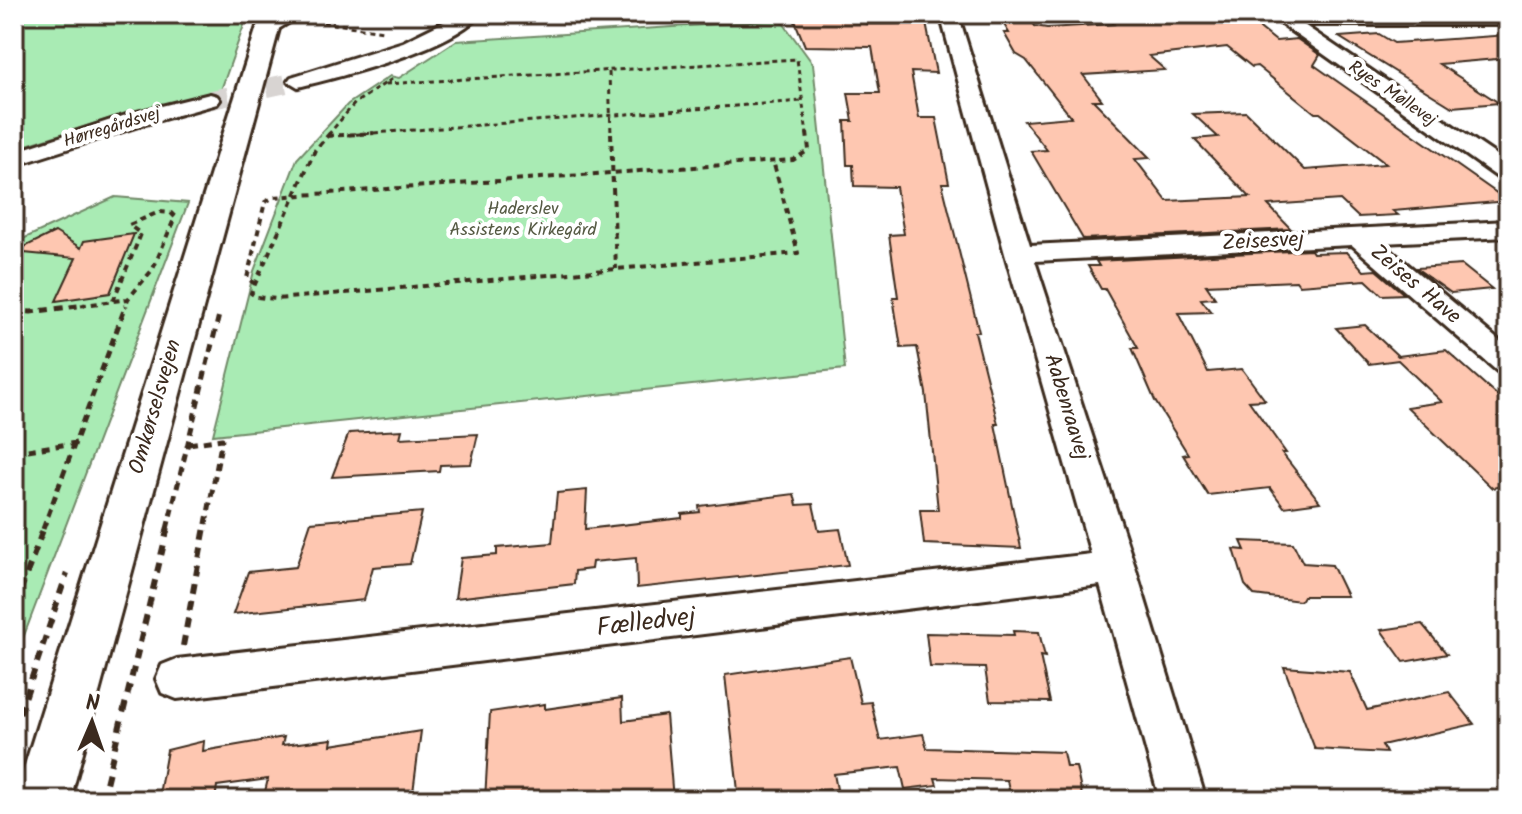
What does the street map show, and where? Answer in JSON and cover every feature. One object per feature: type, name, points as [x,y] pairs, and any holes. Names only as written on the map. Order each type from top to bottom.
[{"type":"main road","name":"Omkørselsvejen","points":[[41,800],[271,20]]},
{"type":"street","points":[[298,81],[385,55],[427,38],[472,14]]},
{"type":"street","points":[[851,14],[858,17],[917,14]]},
{"type":"street","name":"Aabenraavej","points":[[949,14],[1183,800]]},
{"type":"street","points":[[271,20],[301,17]]},
{"type":"street","points":[[1280,17],[1508,20]]},
{"type":"street","name":"Ryes Møllevej","points":[[1280,17],[1508,174]]},
{"type":"street","name":"Hørregårdsvej","points":[[14,159],[137,119],[210,100]]},
{"type":"street","name":"Zeisesvej","points":[[1018,254],[1508,229]]},
{"type":"street","name":"Zeises Have","points":[[1359,237],[1508,364]]},
{"type":"street","name":"Fælledvej","points":[[177,679],[1116,567]]},
{"type":"path","points":[[301,17],[427,38]]},
{"type":"path","points":[[255,284],[247,278],[265,202],[293,195],[793,160],[809,150],[797,59],[385,84]]},
{"type":"path","points":[[609,72],[616,269]]},
{"type":"path","points":[[395,77],[355,103],[315,150],[251,293],[257,297],[276,299],[798,253],[773,161]]},
{"type":"path","points":[[326,136],[802,101]]},
{"type":"path","points":[[14,608],[128,299],[153,269],[175,217],[171,213],[159,212],[129,225],[141,234],[113,301]]},
{"type":"path","points":[[14,311],[31,312],[128,299]]},
{"type":"path","points":[[102,800],[222,306]]},
{"type":"path","points":[[177,679],[222,439],[189,444]]},
{"type":"path","points":[[14,452],[77,443]]},
{"type":"green space","points":[[14,14],[248,14],[221,90],[115,117],[14,149]]},
{"type":"green space","name":"Haderslev Assistens Kirkegård","points":[[781,20],[813,64],[845,369],[213,435],[254,271],[297,159],[348,104],[390,76],[399,78],[456,41]]},
{"type":"green space","points":[[115,197],[188,203],[14,662],[14,243]]},
{"type":"building","points":[[792,14],[839,14],[848,20],[870,24],[926,23],[936,73],[911,72],[919,118],[936,118],[949,183],[942,183],[979,332],[975,332],[998,424],[995,424],[1021,548],[924,544],[920,510],[938,510],[926,393],[917,347],[901,348],[893,297],[898,297],[889,235],[904,234],[896,187],[854,186],[853,165],[847,165],[845,121],[853,121],[848,93],[880,93],[872,47],[805,46]]},
{"type":"building","points":[[1107,14],[1135,14],[1139,20],[1246,17],[1276,41],[1297,39],[1320,55],[1314,65],[1508,201],[1358,217],[1340,200],[1268,205],[1291,229],[1083,239],[1031,151],[1047,150],[1024,121],[1071,117],[1026,60],[1016,54],[1004,33],[1009,33],[1002,21],[1032,21],[1035,26],[1047,28],[1114,24]],"holes":[[[1227,47],[1252,67],[1257,66],[1386,164],[1305,170],[1246,112],[1193,114],[1218,137],[1194,139],[1250,197],[1167,201],[1135,159],[1150,158],[1093,100],[1102,100],[1083,75],[1165,70],[1149,56]]]},
{"type":"building","points":[[1379,34],[1394,43],[1508,35],[1508,58],[1439,64],[1499,103],[1452,107],[1339,37]]},
{"type":"building","points":[[55,232],[81,248],[84,241],[134,234],[110,293],[56,301],[76,258],[14,252]]},
{"type":"building","points":[[1311,250],[1313,253],[1347,252],[1364,271],[1376,270],[1404,294],[1382,295],[1366,280],[1299,285],[1296,281],[1206,285],[1215,298],[1201,299],[1211,312],[1178,313],[1208,372],[1242,369],[1265,400],[1249,401],[1286,453],[1282,453],[1320,502],[1284,507],[1270,488],[1208,495],[1183,455],[1188,454],[1155,401],[1132,348],[1138,348],[1105,289],[1101,289],[1088,266],[1099,266],[1096,261]]},
{"type":"building","points":[[1462,265],[1492,289],[1451,293],[1416,268]]},
{"type":"building","points":[[1365,325],[1398,356],[1446,350],[1508,405],[1508,485],[1492,488],[1407,407],[1442,402],[1398,360],[1369,364],[1336,328]]},
{"type":"building","points":[[402,430],[400,438],[478,434],[471,464],[440,465],[439,471],[332,477],[349,433]]},
{"type":"building","points":[[587,490],[585,529],[682,518],[682,514],[700,512],[699,506],[794,494],[797,505],[813,504],[819,531],[840,529],[848,565],[637,588],[636,558],[592,562],[591,569],[575,571],[574,584],[455,598],[461,558],[497,555],[497,548],[552,543],[557,493]]},
{"type":"building","points":[[422,512],[410,564],[373,567],[364,600],[233,614],[248,572],[296,567],[311,522]]},
{"type":"building","points":[[1241,541],[1293,543],[1303,563],[1332,565],[1347,596],[1303,596],[1300,601],[1254,595],[1245,585],[1234,549],[1245,550]]},
{"type":"building","points":[[1422,624],[1447,654],[1404,662],[1381,630]]},
{"type":"building","points":[[1013,631],[1039,632],[1045,657],[1040,656],[1050,702],[990,701],[985,668],[930,667],[926,633],[1014,635]]},
{"type":"building","points":[[850,657],[861,703],[871,702],[880,740],[923,734],[927,748],[1063,752],[1066,767],[1076,767],[1083,800],[1011,800],[1007,780],[935,778],[937,785],[905,789],[900,767],[834,774],[837,789],[812,791],[814,800],[739,800],[725,675]]},
{"type":"building","points":[[1284,667],[1350,672],[1367,710],[1449,692],[1474,724],[1382,745],[1386,753],[1315,749]]},
{"type":"building","points":[[622,698],[623,721],[666,715],[673,800],[485,800],[490,712],[545,704],[545,709]]},
{"type":"building","points":[[421,731],[412,800],[263,800],[268,779],[217,786],[215,800],[158,800],[167,750],[204,741],[203,751],[284,737],[282,745],[332,739],[331,745]]},
{"type":"tunnel","points":[[210,100],[298,81]]}]
